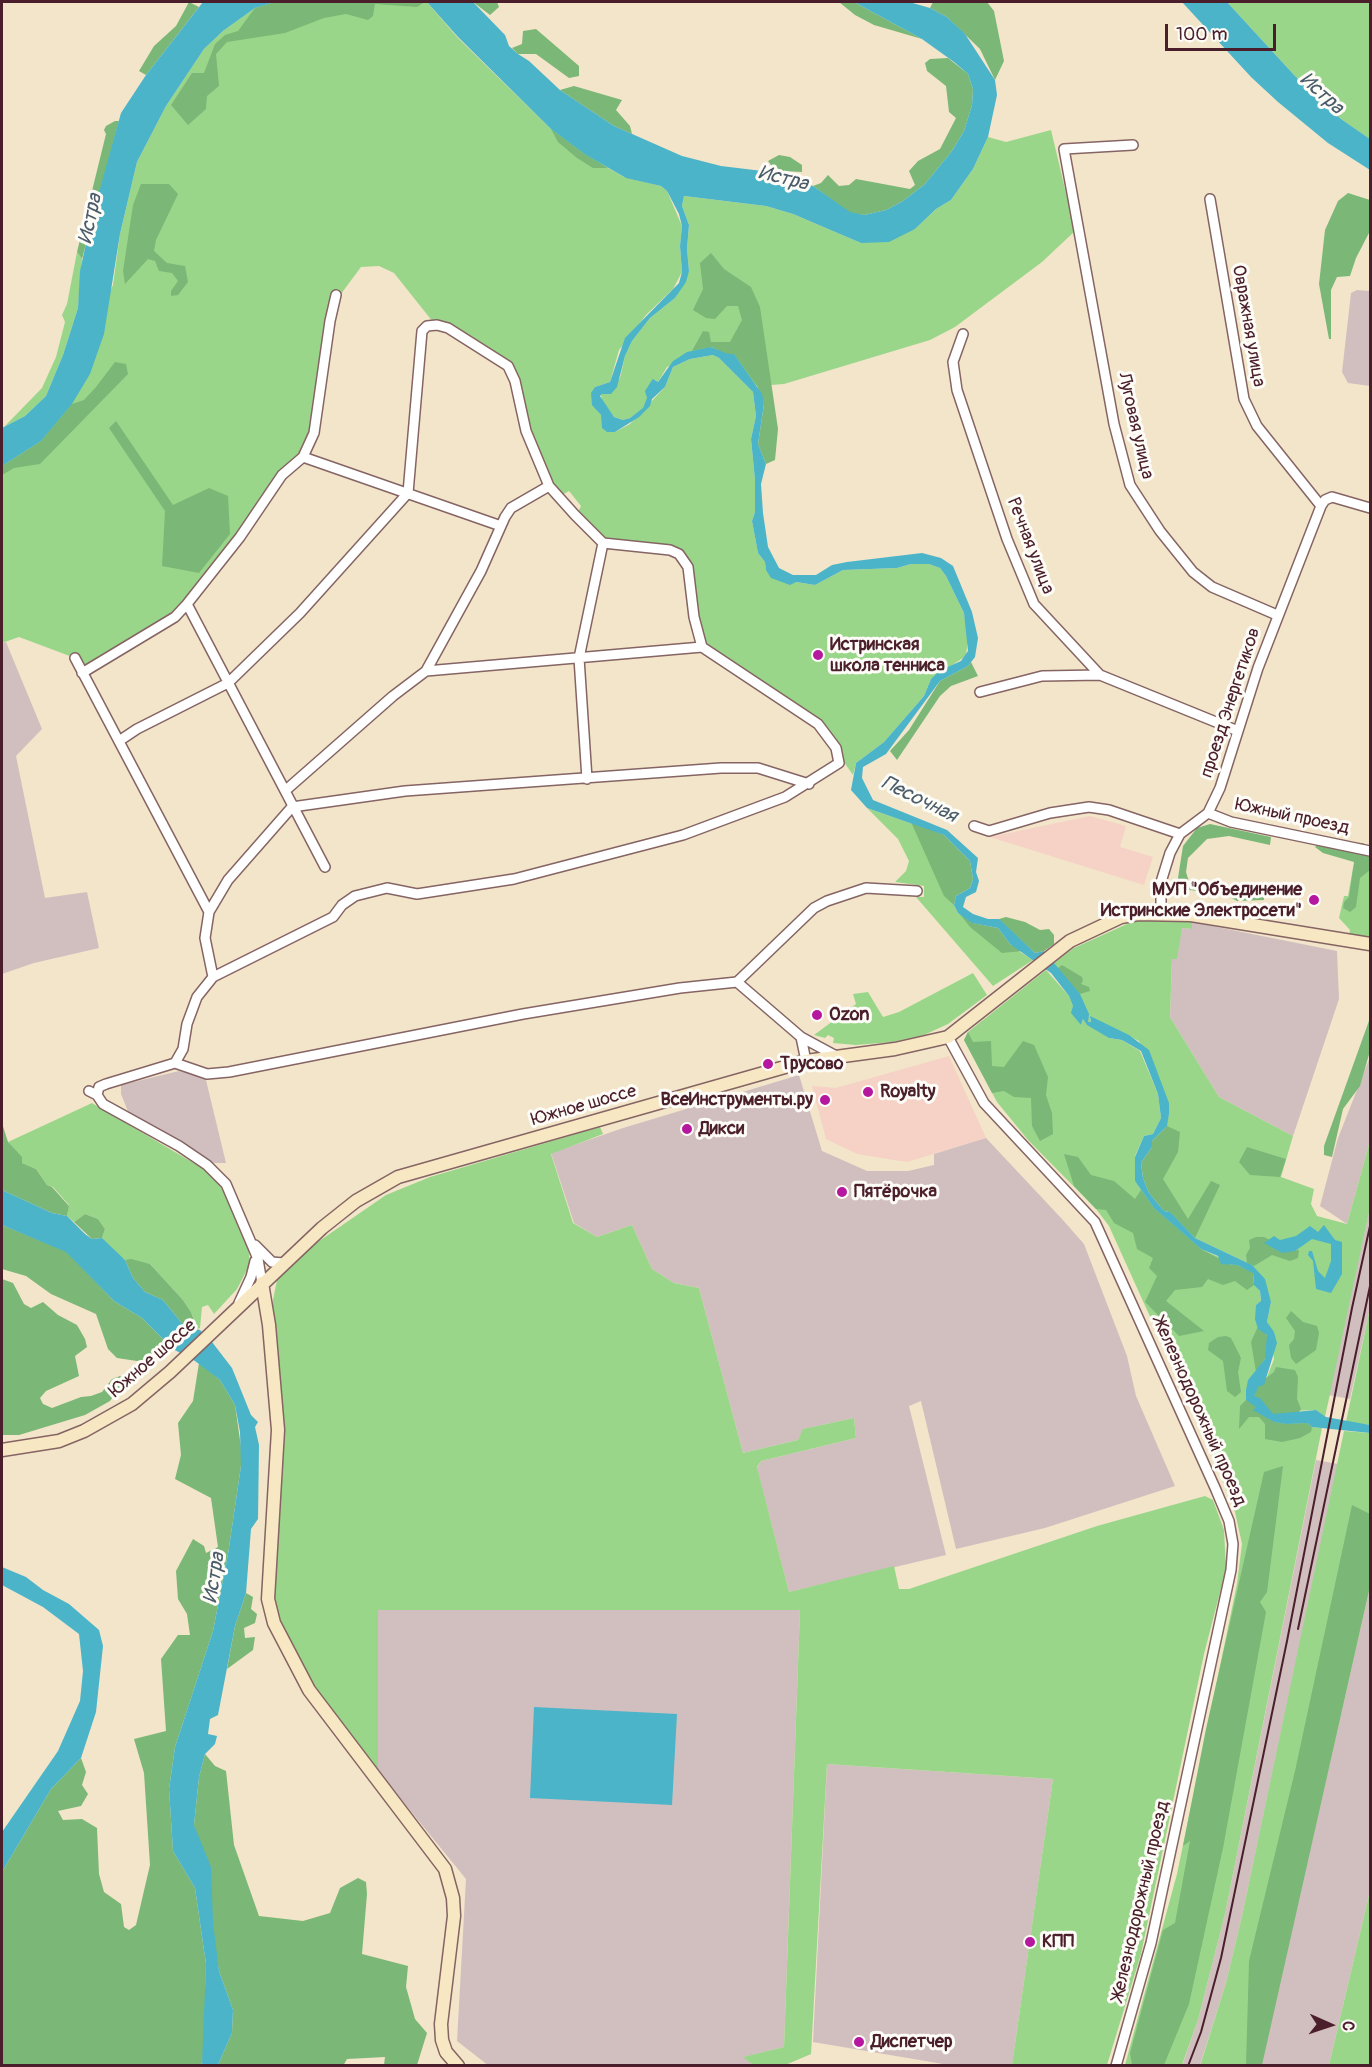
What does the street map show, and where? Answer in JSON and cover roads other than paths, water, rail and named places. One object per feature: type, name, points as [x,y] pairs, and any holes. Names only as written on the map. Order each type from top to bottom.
[{"type":"main road","name":"Южное шоссе","points":[[2,1450],[29,1448],[84,1431],[132,1404],[170,1372],[283,1263],[356,1201],[398,1178],[806,1061],[895,1050],[948,1037],[1070,941],[1120,916],[1161,913],[1220,918],[1371,944]]},
{"type":"main road","points":[[262,1283],[270,1334],[278,1430],[268,1599],[274,1623],[309,1690],[445,1869],[453,1898],[454,1916],[441,2024],[442,2040],[446,2052],[458,2066]]},
{"type":"street","name":"Луговая улица","points":[[1132,145],[1064,149],[1084,246],[1114,424],[1130,485],[1160,531],[1192,572],[1212,587],[1277,615]]},
{"type":"street","name":"Овражная улица","points":[[1210,199],[1244,399],[1257,426],[1321,506]]},
{"type":"street","points":[[82,673],[175,617],[240,537],[282,475],[303,457],[314,433],[330,321],[336,296]]},
{"type":"street","points":[[119,741],[137,729],[228,683],[300,613],[408,493],[422,331],[427,326],[448,328],[508,366],[515,381],[526,431],[549,486],[603,543],[670,550],[679,554],[688,567],[694,617],[702,647]]},
{"type":"street","name":"Речная улица","points":[[963,334],[953,362],[957,390],[1034,604],[1100,675],[1238,731]]},
{"type":"street","points":[[303,457],[501,526]]},
{"type":"street","points":[[286,790],[393,696],[426,671],[481,571],[511,508],[549,486]]},
{"type":"street","name":"проезд Энергетиков","points":[[1180,834],[1208,813],[1220,788],[1277,615],[1321,506],[1325,500],[1332,497],[1371,508]]},
{"type":"street","points":[[587,779],[579,658],[603,543]]},
{"type":"street","points":[[188,603],[325,867]]},
{"type":"street","points":[[175,1063],[183,1049],[187,1024],[197,997],[213,977],[333,917],[342,905],[355,896],[387,888],[417,894],[514,879],[683,835],[785,797],[839,763],[836,748],[818,724],[702,647],[426,671]]},
{"type":"street","points":[[75,658],[209,912]]},
{"type":"street","points":[[980,692],[1042,676],[1100,675]]},
{"type":"street","points":[[213,977],[204,926],[209,912],[228,880],[292,807],[405,791],[721,768],[758,768],[809,784]]},
{"type":"street","points":[[974,826],[989,831],[1050,813],[1089,807],[1110,810],[1180,834],[1161,882],[1161,913]]},
{"type":"street","name":"Южный проезд","points":[[1208,813],[1232,822],[1371,851]]},
{"type":"street","points":[[262,1283],[258,1259],[226,1184],[207,1165],[179,1146],[103,1104],[93,1093],[99,1087],[175,1063],[207,1074],[229,1072],[523,1014],[680,988],[737,982],[814,908],[827,901],[866,888],[916,891]]},
{"type":"street","points":[[737,982],[801,1037],[838,1057]]},
{"type":"street","points":[[801,1037],[806,1061]]},
{"type":"street","name":"Железнодорожный проезд","points":[[948,1037],[984,1103],[1095,1222],[1216,1490],[1229,1521],[1233,1544],[1231,1570],[1151,1944],[1116,2066]]},
{"type":"street","points":[[236,1308],[255,1301],[265,1309],[270,1286],[283,1263],[272,1262],[251,1240]]},
{"type":"street","points":[[236,1308],[255,1267],[251,1240]]},
{"type":"water","points":[[203,2],[275,2],[255,8],[223,31],[204,49],[166,106],[137,162],[120,234],[104,334],[90,374],[72,404],[41,441],[2,466],[2,428],[25,416],[46,396],[63,355],[78,308],[80,271],[91,221],[121,113],[146,75]]},
{"type":"water","name":"Истра","points":[[427,2],[473,2],[505,35],[509,46],[518,54],[529,61],[560,90],[614,126],[682,156],[721,166],[779,173],[813,186],[850,212],[864,215],[886,210],[903,201],[925,184],[952,151],[964,131],[972,105],[973,89],[968,74],[954,62],[922,39],[854,2],[909,2],[930,8],[947,17],[965,34],[995,80],[997,95],[988,137],[973,169],[951,200],[936,209],[915,229],[889,242],[861,243],[793,214],[766,206],[684,196],[682,206],[689,225],[687,249],[689,271],[686,282],[675,298],[650,318],[632,341],[625,356],[617,387],[611,394],[600,396],[614,417],[623,420],[630,418],[643,408],[647,398],[645,391],[652,380],[658,382],[673,361],[687,352],[711,347],[734,354],[762,394],[764,404],[758,444],[766,464],[761,484],[763,513],[768,547],[779,568],[793,575],[816,575],[832,565],[922,553],[941,558],[953,566],[972,612],[978,638],[975,657],[968,666],[940,681],[886,754],[863,767],[862,778],[873,800],[947,830],[978,858],[976,872],[979,881],[976,892],[966,897],[963,907],[973,914],[988,919],[999,919],[1035,953],[1044,951],[1080,994],[1089,1014],[1088,1022],[1091,1022],[1090,1016],[1129,1035],[1149,1050],[1169,1103],[1169,1114],[1167,1126],[1152,1141],[1152,1147],[1141,1163],[1143,1178],[1149,1193],[1164,1211],[1170,1212],[1195,1238],[1252,1265],[1265,1279],[1271,1302],[1267,1322],[1274,1332],[1277,1343],[1264,1385],[1259,1386],[1254,1396],[1260,1398],[1273,1414],[1316,1410],[1326,1417],[1370,1425],[1370,1433],[1312,1427],[1307,1423],[1274,1422],[1253,1410],[1256,1407],[1246,1400],[1246,1390],[1248,1380],[1265,1359],[1267,1335],[1258,1329],[1255,1319],[1256,1305],[1261,1301],[1260,1291],[1254,1285],[1253,1273],[1237,1265],[1221,1264],[1218,1256],[1201,1249],[1154,1208],[1135,1181],[1135,1157],[1144,1136],[1153,1134],[1161,1118],[1158,1094],[1141,1051],[1122,1040],[1109,1038],[1087,1025],[1083,1019],[1081,1025],[1071,1013],[1073,1006],[1069,996],[1051,973],[1010,944],[998,928],[972,923],[958,913],[954,905],[956,896],[970,888],[973,879],[970,861],[944,835],[867,808],[851,790],[856,763],[884,742],[924,696],[931,679],[941,670],[961,661],[968,651],[964,613],[946,576],[940,568],[929,564],[911,564],[897,568],[843,570],[815,585],[796,582],[790,585],[771,578],[766,570],[765,562],[758,553],[752,521],[755,512],[755,480],[751,439],[756,416],[753,392],[719,358],[713,355],[690,359],[673,367],[665,387],[652,399],[650,406],[639,417],[615,432],[607,432],[602,428],[601,415],[592,405],[591,393],[595,387],[610,382],[625,338],[679,283],[682,272],[680,246],[682,226],[679,214],[667,191],[661,186],[626,178],[586,155],[551,129],[458,37]]},
{"type":"water","points":[[1182,2],[1227,2],[1295,76],[1341,119],[1370,139],[1370,170],[1328,143],[1278,102],[1251,77]]},
{"type":"water","points":[[2,1190],[52,1213],[67,1216],[92,1239],[102,1238],[125,1260],[133,1278],[145,1292],[163,1300],[184,1326],[200,1330],[212,1342],[232,1368],[251,1415],[258,1422],[255,1427],[259,1445],[258,1519],[251,1529],[246,1593],[235,1626],[218,1715],[210,1719],[208,1734],[217,1736],[215,1744],[205,1754],[199,1777],[194,1825],[211,1867],[213,1922],[219,1971],[233,2010],[232,2033],[218,2065],[202,2065],[206,1964],[195,1888],[173,1851],[169,1789],[175,1747],[213,1631],[228,1554],[241,1466],[240,1432],[235,1405],[220,1380],[195,1361],[173,1349],[142,1318],[114,1301],[66,1252],[2,1225]]},
{"type":"water","points":[[1324,1225],[1335,1240],[1342,1242],[1342,1274],[1331,1293],[1316,1289],[1313,1261],[1308,1255],[1309,1251],[1312,1251],[1318,1271],[1325,1278],[1331,1261],[1331,1244],[1312,1239],[1295,1251],[1282,1253],[1264,1243],[1274,1236],[1280,1240],[1296,1236],[1310,1226],[1318,1232]]},
{"type":"water","points":[[2,1567],[26,1577],[43,1590],[69,1604],[99,1630],[103,1646],[96,1712],[81,1758],[51,1789],[2,1872],[2,1832],[58,1751],[80,1701],[83,1671],[79,1634],[43,1607],[2,1585]]},
{"type":"water","points":[[534,1707],[677,1714],[672,1805],[530,1798]]},
{"type":"railway","points":[[1188,2066],[1201,2032],[1221,1958],[1370,1226]]},
{"type":"railway","points":[[1298,1629],[1370,1286]]},
{"type":"place","name":"Истринская школа тенниса","points":[[818,655]]},
{"type":"place","name":"МУП \"Объединение Истринские Электросети\"","points":[[1314,900]]},
{"type":"place","name":"Ozon","points":[[817,1015]]},
{"type":"place","name":"Трусово","points":[[768,1064]]},
{"type":"place","name":"Royalty","points":[[868,1092]]},
{"type":"place","name":"ВсеИнструменты.ру","points":[[825,1100]]},
{"type":"place","name":"Дикси","points":[[687,1129]]},
{"type":"place","name":"Пятёрочка","points":[[842,1192]]},
{"type":"place","name":"КПП","points":[[1030,1942]]},
{"type":"place","name":"Диспетчер","points":[[859,2042]]},
{"type":"water label","name":"Песочная","points":[[919,800]]}]
